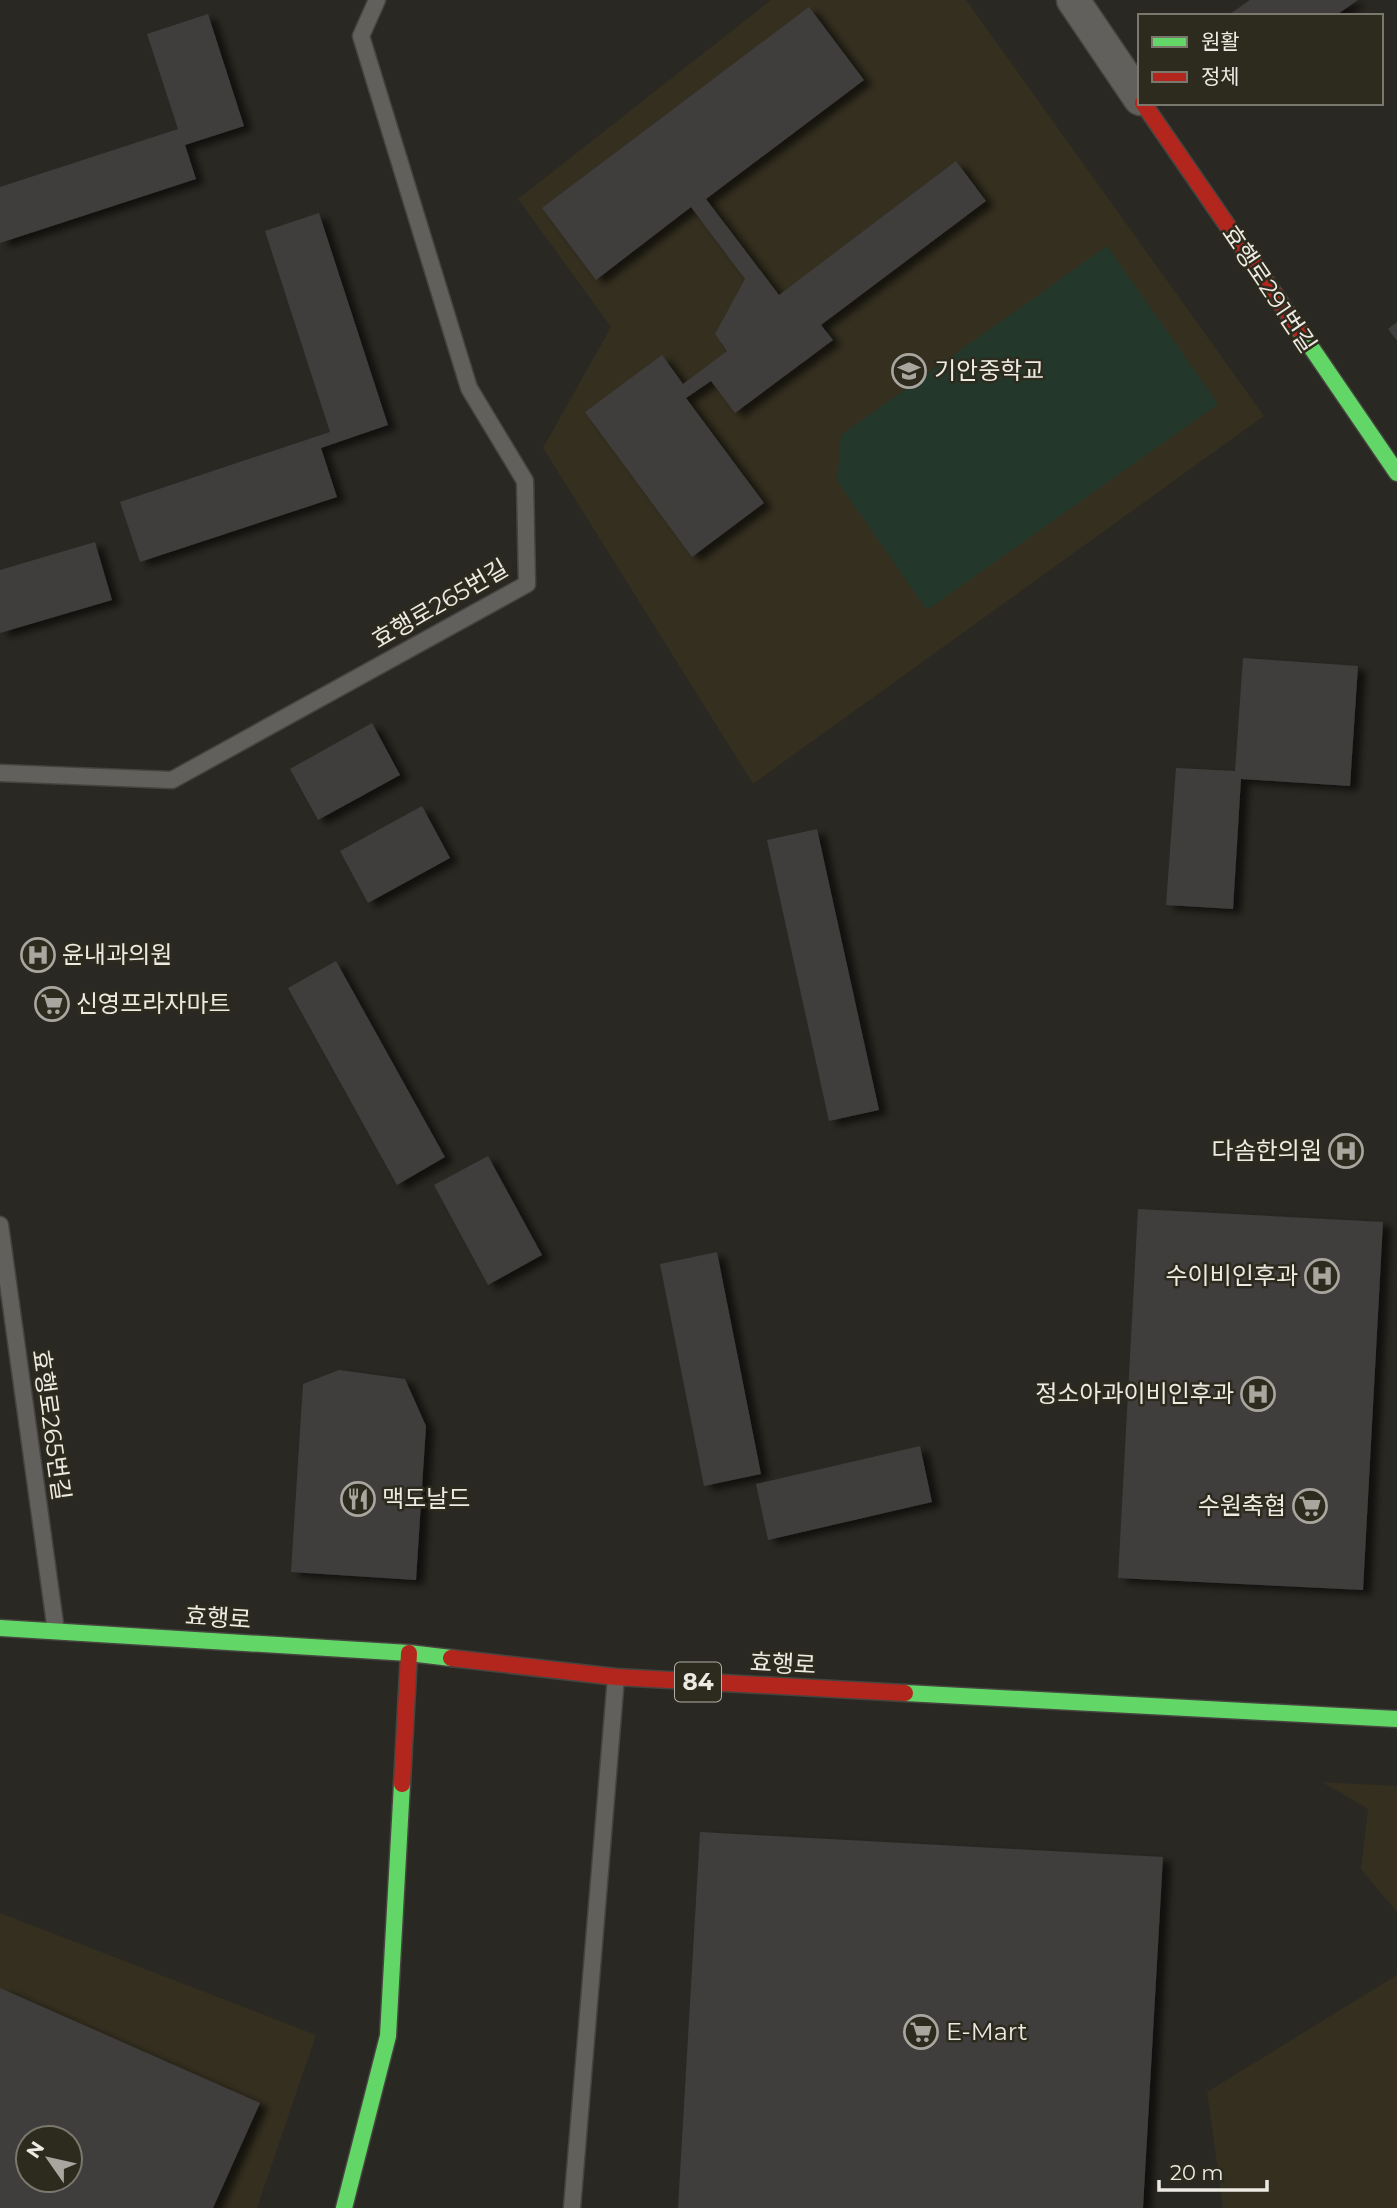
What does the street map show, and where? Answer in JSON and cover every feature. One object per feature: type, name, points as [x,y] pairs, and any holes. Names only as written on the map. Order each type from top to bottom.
[{"type":"main road","name":"효행로291번길","points":[[1144,105],[1397,474]]},
{"type":"main road","name":"효행로","points":[[0,1628],[409,1653],[616,1677],[1397,1719]]},
{"type":"main road","points":[[344,2208],[388,2036],[409,1653]]},
{"type":"street","points":[[1073,0],[1138,96]]},
{"type":"lane","name":"효행로265번길","points":[[0,773],[172,780],[527,584],[526,481],[469,388],[361,36],[377,0]]},
{"type":"lane","points":[[1380,452],[1397,441]]},
{"type":"lane","name":"효행로265번길","points":[[0,1225],[56,1631]]},
{"type":"lane","points":[[572,2208],[616,1677]]},
{"type":"shaded area","name":"기안중학교","points":[[771,0],[966,0],[1264,416],[753,784],[543,448],[611,327],[518,199]]},
{"type":"shaded area","points":[[1322,1782],[1397,1786],[1397,1912],[1361,1869],[1368,1809]]},
{"type":"shaded area","points":[[0,1913],[316,2035],[257,2208],[0,2208]]},
{"type":"shaded area","points":[[1397,1975],[1397,2208],[1223,2208],[1207,2092]]},
{"type":"green space","points":[[1107,246],[1218,404],[927,610],[837,481],[841,435]]},
{"type":"building","points":[[1250,0],[1358,0],[1338,14],[1230,14]]},
{"type":"building","points":[[809,7],[864,80],[706,199],[779,295],[956,161],[986,201],[821,325],[833,340],[735,413],[711,381],[686,398],[764,503],[692,557],[585,412],[662,355],[683,384],[727,351],[715,334],[745,279],[691,207],[596,280],[542,208]]},
{"type":"building","points":[[208,14],[244,126],[185,145],[196,179],[0,243],[0,187],[178,129],[147,34]]},
{"type":"building","points":[[319,213],[388,425],[321,448],[337,497],[140,562],[120,502],[330,432],[265,231]]},
{"type":"building","points":[[1397,322],[1397,341],[1388,329]]},
{"type":"building","points":[[95,542],[112,600],[0,633],[0,570]]},
{"type":"building","points":[[1243,658],[1358,666],[1350,786],[1241,779],[1233,909],[1166,905],[1176,768],[1235,771]]},
{"type":"building","points":[[372,723],[400,775],[318,820],[290,769]]},
{"type":"building","points":[[422,806],[450,858],[368,903],[340,851]]},
{"type":"building","points":[[817,829],[879,1110],[829,1121],[767,840]]},
{"type":"building","points":[[336,961],[445,1157],[397,1185],[288,988]]},
{"type":"building","points":[[488,1156],[542,1255],[488,1285],[434,1185]]},
{"type":"building","points":[[1138,1209],[1383,1222],[1363,1590],[1118,1578]]},
{"type":"building","points":[[717,1252],[761,1474],[704,1486],[660,1264]]},
{"type":"building","name":"맥도날드","points":[[339,1370],[405,1379],[426,1426],[416,1580],[291,1572],[303,1384]]},
{"type":"building","points":[[920,1446],[932,1502],[768,1540],[756,1484]]},
{"type":"building","name":"E-Mart","points":[[700,1832],[1163,1857],[1143,2208],[678,2208]]},
{"type":"building","points":[[0,1988],[260,2103],[213,2208],[0,2208]]},
{"type":"traffic: fast","points":[[1300,331],[1397,473]]},
{"type":"traffic: fast","points":[[0,1628],[409,1653],[451,1658]]},
{"type":"traffic: fast","points":[[905,1693],[1397,1719]]},
{"type":"traffic: fast","points":[[344,2208],[388,2036],[402,1784]]},
{"type":"traffic: jam","points":[[1144,105],[1300,331]]},
{"type":"traffic: jam","points":[[402,1784],[409,1653]]},
{"type":"traffic: jam","points":[[451,1658],[616,1677],[905,1693]]},
{"type":"place","name":"기안중학교","points":[[909,371]]},
{"type":"place","name":"윤내과의원","points":[[38,955]]},
{"type":"place","name":"신영프라자마트","points":[[52,1004]]},
{"type":"place","name":"다솜한의원","points":[[1346,1151]]},
{"type":"place","name":"수이비인후과","points":[[1322,1276]]},
{"type":"place","name":"정소아과이비인후과","points":[[1258,1394]]},
{"type":"place","name":"맥도날드","points":[[358,1499]]},
{"type":"place","name":"수원축협","points":[[1310,1506]]},
{"type":"place","name":"E-Mart","points":[[921,2032]]}]
